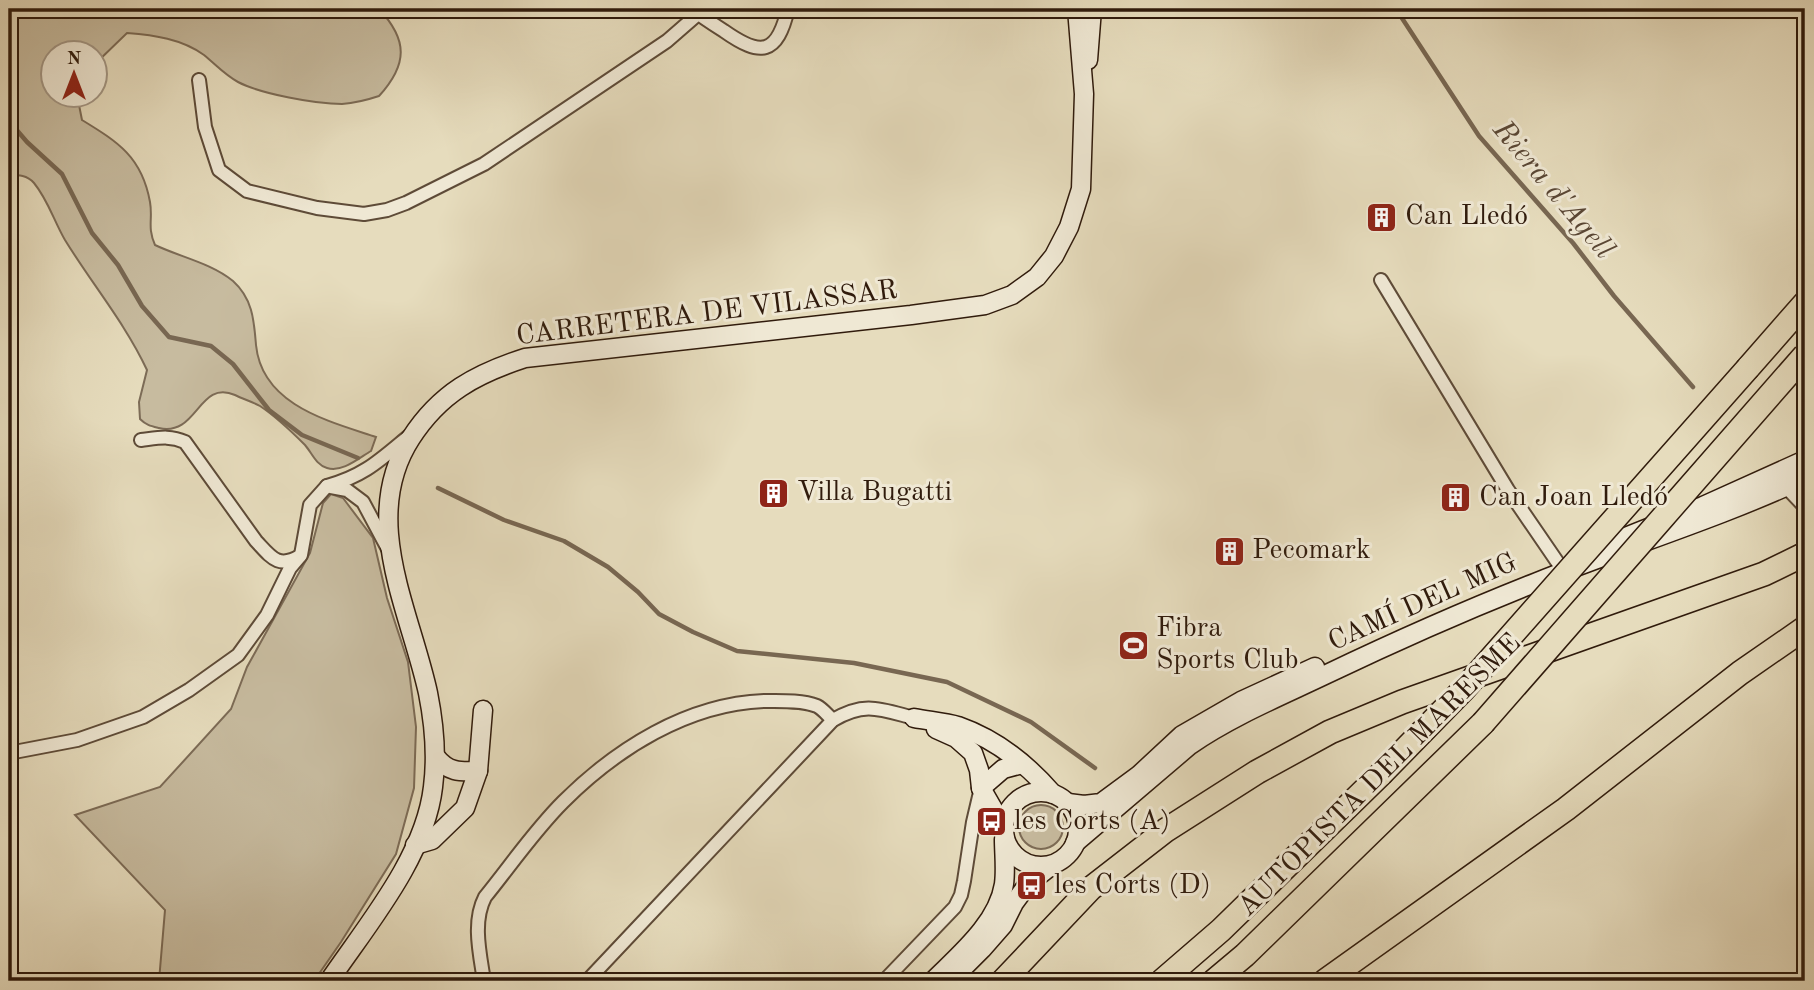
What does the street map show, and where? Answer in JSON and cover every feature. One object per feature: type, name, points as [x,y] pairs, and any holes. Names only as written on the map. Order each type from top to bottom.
[{"type":"highway","name":"AUTOPISTA DEL MARESME","points":[[1161,981],[1222,930],[1464,689],[1805,303]]},
{"type":"highway","name":"AUTOPISTA DEL MARESME","points":[[1214,981],[1245,955],[1483,723],[1805,355]]},
{"type":"highway","points":[[1003,981],[1090,890],[1166,830],[1257,772],[1330,732],[1402,702],[1764,573],[1805,554]]},
{"type":"highway","points":[[1325,981],[1566,809],[1740,673],[1805,628]]},
{"type":"street","points":[[199,80],[205,127],[219,170],[247,191],[317,208],[363,214],[406,203],[484,164],[667,41],[696,11],[753,48],[769,46],[782,33],[788,9]]},
{"type":"street","points":[[1068,9],[1084,41]]},
{"type":"street","name":"CARRETERA DE VILASSAR","points":[[329,981],[404,870],[424,826],[433,790],[436,757],[428,694],[390,553],[387,520],[390,487],[401,454],[417,429],[439,403],[468,381],[525,358],[985,305],[1012,295],[1037,277],[1054,256],[1069,227],[1081,189],[1084,41],[1077,9]]},
{"type":"street","points":[[1084,41],[1086,9]]},
{"type":"street","points":[[1084,41],[1092,9]]},
{"type":"street","points":[[1381,280],[1508,489],[1558,563]]},
{"type":"street","points":[[9,753],[77,740],[143,717],[189,690],[239,655],[267,615],[290,568],[301,555],[310,505],[327,486],[352,479],[377,463],[417,429]]},
{"type":"street","points":[[141,440],[164,436],[185,442],[256,541],[270,555],[277,561],[290,562],[301,555]]},
{"type":"street","name":"CAMÍ DEL MIG","points":[[1060,799],[1101,803],[1139,775],[1182,735],[1241,701],[1331,659],[1730,494],[1805,460]]},
{"type":"street","name":"CAMÍ DEL MIG","points":[[1786,487],[1793,475],[1805,466]]},
{"type":"street","name":"CAMÍ DEL MIG","points":[[1075,843],[1191,745],[1247,713],[1395,643],[1514,591],[1706,521],[1805,478]]},
{"type":"street","name":"CAMÍ DEL MIG","points":[[1730,494],[1774,484],[1786,487]]},
{"type":"street","points":[[327,486],[347,489],[363,502],[390,553]]},
{"type":"street","points":[[1786,487],[1802,504]]},
{"type":"street","points":[[484,981],[478,909],[485,897],[562,802],[622,753],[655,732],[686,718],[715,708],[750,702],[778,701],[819,706],[833,720]]},
{"type":"street","points":[[587,981],[833,720],[860,708],[874,708],[958,726],[988,740],[1034,772],[1077,819],[1078,833],[1066,856],[1028,884],[1003,925],[950,981]]},
{"type":"street","points":[[415,845],[432,840],[465,808],[478,771],[483,710]]},
{"type":"street","points":[[884,981],[955,907],[961,895],[981,788],[973,753],[956,738],[914,718]]},
{"type":"street","points":[[436,757],[445,768],[459,772],[478,771]]},
{"type":"street","points":[[981,788],[1003,769],[1022,764]]},
{"type":"street","points":[[981,788],[1004,832],[1008,848],[1016,858],[1037,866],[1052,865]]},
{"type":"street","points":[[933,981],[973,940],[998,901],[1004,885],[1004,832],[1008,812],[1020,798],[1042,792],[1060,799]]},
{"type":"shaded area","points":[[9,9],[379,9],[395,31],[401,52],[399,63],[389,84],[379,96],[342,104],[289,98],[248,86],[229,76],[195,50],[157,37],[127,33],[108,51],[108,38],[38,38],[38,108],[80,108],[82,120],[126,152],[141,173],[146,186],[150,202],[151,233],[155,245],[205,265],[233,281],[249,303],[261,366],[271,382],[300,408],[376,437],[371,451],[344,467],[327,468],[266,410],[223,392],[213,395],[182,424],[172,429],[154,427],[140,419],[139,402],[147,370],[138,353],[65,240],[39,190],[26,177],[9,175]]},
{"type":"shaded area","points":[[331,494],[343,498],[373,538],[387,598],[408,662],[416,727],[414,788],[396,854],[314,981],[159,981],[165,910],[75,815],[160,787],[231,709],[247,667],[310,553],[323,503]]},
{"type":"shaded area","points":[[1041,805],[1056,812],[1063,827],[1056,842],[1041,849],[1026,842],[1019,827],[1026,812]]},
{"type":"waterway","name":"Riera d'Agell","points":[[1396,9],[1479,136],[1573,243],[1614,296],[1693,387]]},
{"type":"waterway","points":[[9,121],[27,142],[62,174],[92,233],[118,265],[142,306],[169,337],[211,346],[233,364],[269,410],[302,435],[358,458]]},
{"type":"waterway","points":[[438,488],[504,520],[564,541],[608,567],[659,614],[737,651],[854,663],[947,682],[1031,722],[1095,768]]},
{"type":"place","name":"Can Lledó","points":[[1382,217]]},
{"type":"place","name":"Villa Bugatti","points":[[774,493]]},
{"type":"place","name":"Can Joan Lledó","points":[[1456,498]]},
{"type":"place","name":"Pecomark","points":[[1229,551]]},
{"type":"place","name":"Fibra Sports Club","points":[[1133,645]]},
{"type":"place","name":"les Corts (A)","points":[[991,822]]},
{"type":"place","name":"les Corts (D)","points":[[1031,886]]}]
